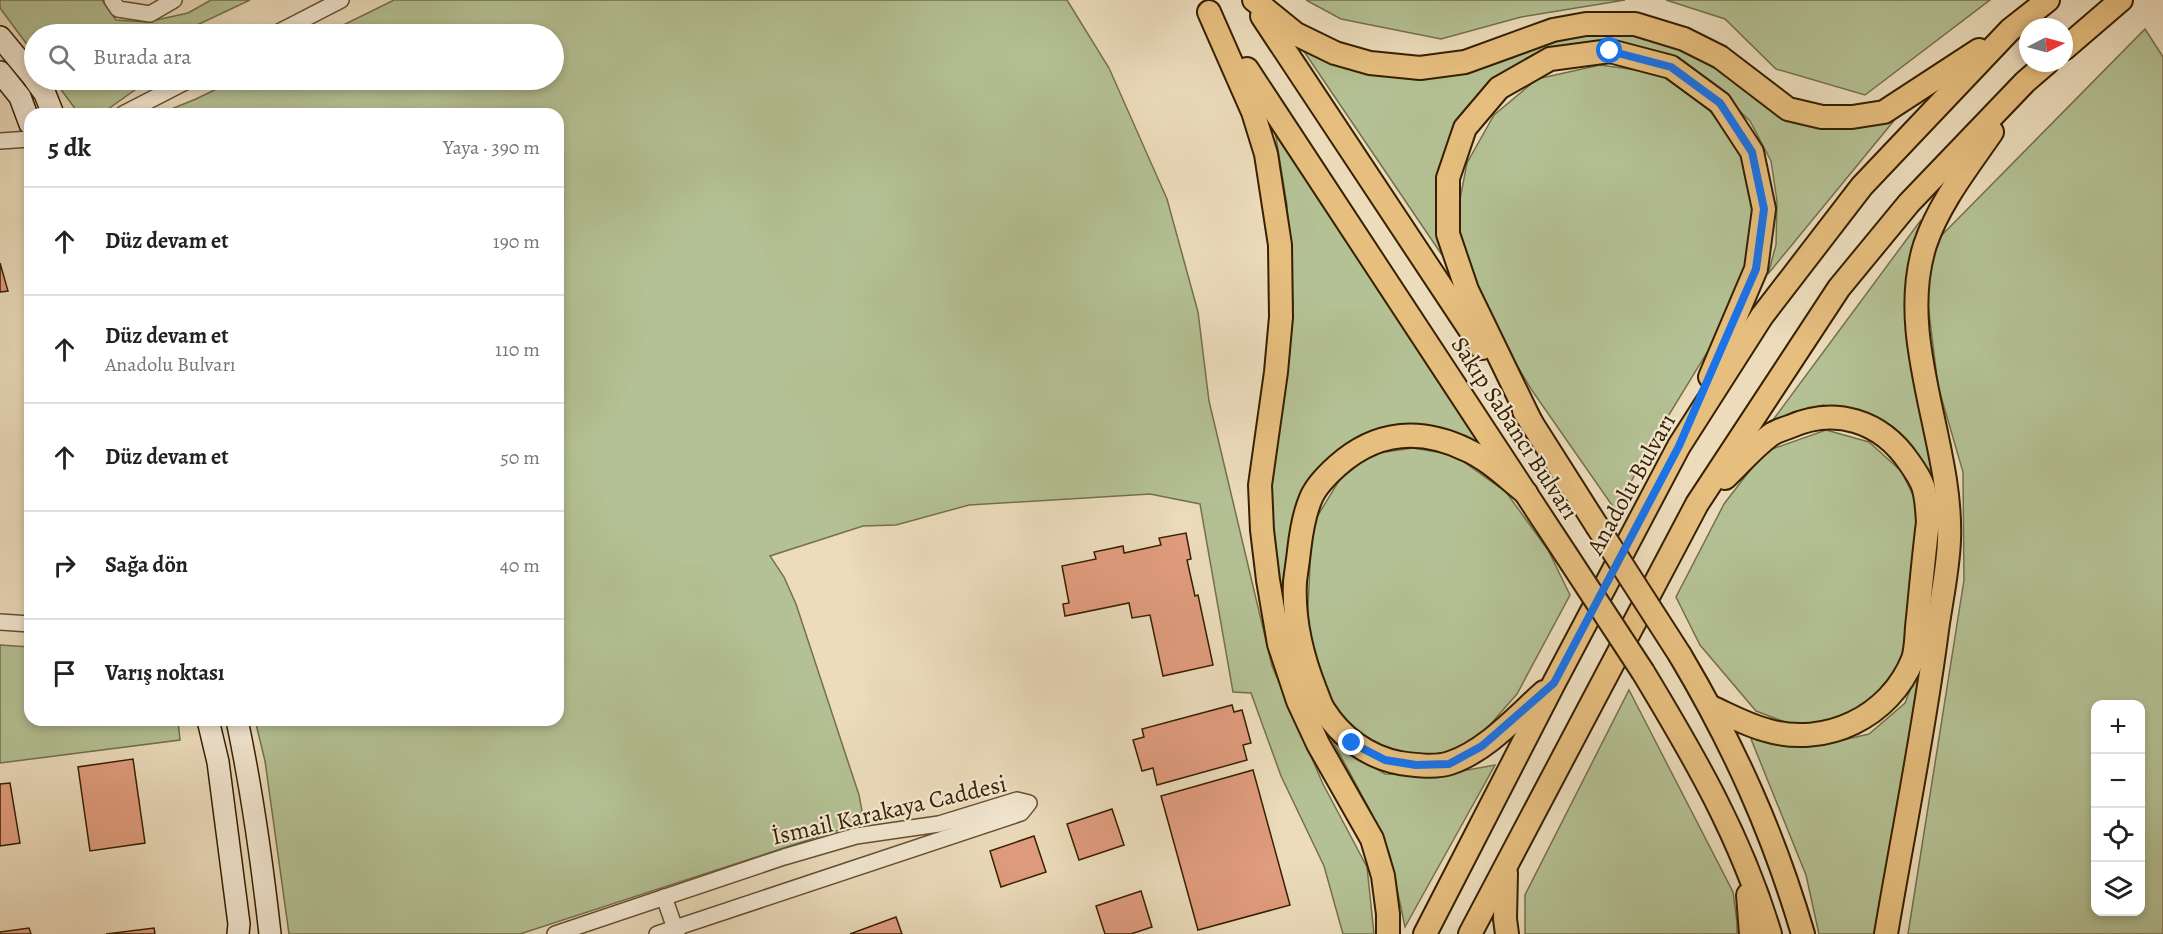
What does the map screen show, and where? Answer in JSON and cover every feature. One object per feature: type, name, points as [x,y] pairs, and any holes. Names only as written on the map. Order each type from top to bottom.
[{"type":"main road","points":[[1252,0],[1296,34],[1335,53],[1370,63],[1420,68],[1465,62],[1553,30],[1586,24],[1635,24],[1684,39],[1720,57],[1788,109],[1822,117],[1852,117],[1884,112],[2010,30]]},
{"type":"main road","name":"Sakıp Sabancı Bulvarı","points":[[1252,0],[1532,424],[1711,707],[1758,803],[1803,934]]},
{"type":"main road","name":"Anadolu Bulvarı","points":[[1425,934],[1679,446],[1762,316],[1862,186],[2010,30],[2048,0]]},
{"type":"main road","points":[[2073,41],[2121,0]]},
{"type":"main road","points":[[1206,6],[1253,112],[1266,154],[1280,245],[1280,328],[1260,485],[1263,540],[1279,644],[1298,702],[1317,744],[1372,839],[1383,876],[1388,934]]},
{"type":"main road","name":"Sakıp Sabancı Bulvarı","points":[[1206,6],[1643,672],[1698,763],[1740,850],[1770,934]]},
{"type":"main road","points":[[1532,424],[1467,290],[1448,234],[1448,178],[1465,128],[1499,88],[1550,59],[1610,51],[1671,67],[1720,103],[1752,152],[1764,209],[1756,269],[1679,446]]},
{"type":"main road","points":[[1470,934],[1697,504],[1839,288],[1909,203],[2037,72]]},
{"type":"main road","points":[[1886,934],[1932,668],[1949,542],[1947,487],[1923,365],[1918,327],[1920,268],[1933,226],[1947,198],[2025,82]]},
{"type":"main road","points":[[1697,504],[1772,434],[1800,422],[1826,416],[1844,417],[1864,423],[1900,448],[1922,484],[1927,502],[1928,522],[1913,658],[1898,687],[1880,707],[1859,721],[1827,732],[1804,736],[1766,730],[1711,707]]},
{"type":"main road","points":[[1526,493],[1493,466],[1467,450],[1438,439],[1419,435],[1400,435],[1364,445],[1348,456],[1322,481],[1311,497],[1305,516],[1295,583],[1296,614],[1301,646],[1324,710],[1352,743],[1385,760],[1416,765],[1449,764],[1482,746],[1554,683]]},
{"type":"main road","points":[[1740,850],[1750,904],[1751,934]]},
{"type":"main road","points":[[1506,867],[1507,934]]},
{"type":"street","points":[[112,0],[118,9],[150,15],[174,0]]},
{"type":"street","points":[[294,24],[341,0]]},
{"type":"street","points":[[0,36],[24,65]]},
{"type":"street","points":[[0,72],[20,97],[24,108]]},
{"type":"street","points":[[42,90],[51,108]]},
{"type":"street","points":[[135,108],[170,90]]},
{"type":"street","points":[[0,141],[24,139]]},
{"type":"street","points":[[0,622],[24,624]]},
{"type":"street","points":[[209,726],[218,762],[239,931]]},
{"type":"street","points":[[238,726],[261,853],[270,934]]},
{"type":"street","name":"İsmail Karakaya Caddesi","points":[[555,934],[784,857],[856,836],[939,824],[1017,800],[1029,803],[1022,813],[1011,817],[676,931],[657,934]]},
{"type":"street","points":[[664,897],[676,931]]},
{"type":"green space","points":[[0,0],[102,0],[116,20],[147,22],[188,13],[211,0],[250,0],[199,24],[24,24],[24,40],[0,8]]},
{"type":"green space","points":[[394,0],[1067,0],[1109,68],[1167,199],[1198,312],[1209,401],[1272,666],[1323,784],[1367,867],[1374,934],[1343,934],[1324,866],[1281,776],[1251,693],[1233,692],[1200,504],[1150,494],[969,505],[896,525],[863,526],[770,556],[784,577],[796,604],[859,795],[862,811],[853,822],[839,830],[520,934],[289,934],[265,761],[256,726],[564,726],[564,108],[174,108],[214,90],[564,90],[564,24],[345,24]]},
{"type":"green space","points":[[1306,0],[1625,0],[1521,17],[1441,39],[1341,19]]},
{"type":"green space","points":[[1666,0],[1990,0],[1865,95],[1776,69],[1725,19]]},
{"type":"green space","points":[[2145,29],[2163,57],[2163,934],[1908,934],[1964,580],[1963,472],[1938,386],[1927,296],[1935,242]]},
{"type":"green space","points":[[1602,30],[1641,35],[1677,46],[1764,97],[1787,116],[1901,112],[1768,274],[1776,245],[1777,201],[1771,161],[1750,121],[1715,87],[1640,49],[1527,65],[1453,138],[1436,212],[1442,255],[1303,50],[1444,76],[1483,68],[1515,57],[1535,45]]},
{"type":"green space","points":[[1600,65],[1659,73],[1709,110],[1739,148],[1756,205],[1749,274],[1708,351],[1648,449],[1616,511],[1531,389],[1477,298],[1454,230],[1467,163],[1494,115],[1537,79]]},
{"type":"green space","points":[[61,90],[135,90],[109,108],[75,108]]},
{"type":"green space","points":[[1274,125],[1486,448],[1429,426],[1399,424],[1358,440],[1322,468],[1285,607],[1347,751],[1385,774],[1440,775],[1495,765],[1405,927],[1390,856],[1371,812],[1301,683],[1278,609],[1271,544],[1271,467],[1286,384],[1293,306],[1287,205]]},
{"type":"green space","points":[[1921,220],[1914,258],[1946,531],[1878,934],[1819,934],[1806,875],[1751,739],[1760,734],[1782,743],[1821,745],[1869,734],[1905,703],[1921,662],[1942,532],[1897,433],[1873,416],[1823,405],[1773,420]]},
{"type":"green space","points":[[1826,430],[1869,442],[1901,471],[1918,505],[1912,634],[1895,676],[1878,706],[1836,723],[1793,725],[1756,711],[1700,645],[1676,597],[1724,504],[1764,452]]},
{"type":"green space","points":[[1413,448],[1454,455],[1506,492],[1548,550],[1570,595],[1517,694],[1474,743],[1420,760],[1377,746],[1342,719],[1319,678],[1307,627],[1312,525],[1340,479],[1372,454]]},
{"type":"green space","points":[[0,645],[24,647],[24,726],[179,726],[180,740],[0,763]]},
{"type":"green space","points":[[1629,690],[1733,892],[1737,934],[1525,934],[1525,895]]},
{"type":"building","points":[[0,263],[8,291],[0,292]]},
{"type":"building","points":[[1186,533],[1191,559],[1187,560],[1195,596],[1198,595],[1213,665],[1163,676],[1150,615],[1132,618],[1129,603],[1065,616],[1063,604],[1069,603],[1062,566],[1096,559],[1094,552],[1123,546],[1124,553],[1161,545],[1159,538]]},
{"type":"building","points":[[1232,705],[1234,712],[1242,710],[1251,743],[1243,745],[1247,760],[1157,785],[1153,768],[1142,771],[1133,740],[1144,737],[1142,729]]},
{"type":"building","points":[[133,759],[145,843],[90,851],[78,767]]},
{"type":"building","points":[[1253,770],[1290,905],[1198,930],[1161,796]]},
{"type":"building","points":[[10,783],[20,843],[0,846],[0,784]]},
{"type":"building","points":[[1112,809],[1124,845],[1079,860],[1067,824]]},
{"type":"building","points":[[1034,836],[1046,872],[1001,887],[990,851]]},
{"type":"building","points":[[1141,891],[1152,927],[1131,934],[1105,934],[1096,906]]},
{"type":"building","points":[[896,917],[902,934],[850,934]]},
{"type":"building","points":[[29,928],[31,934],[0,934],[0,932]]},
{"type":"building","points":[[154,928],[155,934],[106,934]]},
{"type":"route","points":[[1352,743],[1385,760],[1416,765],[1449,764],[1482,746],[1554,683],[1679,446],[1756,269],[1764,209],[1752,152],[1720,103],[1671,67],[1610,51]]}]
